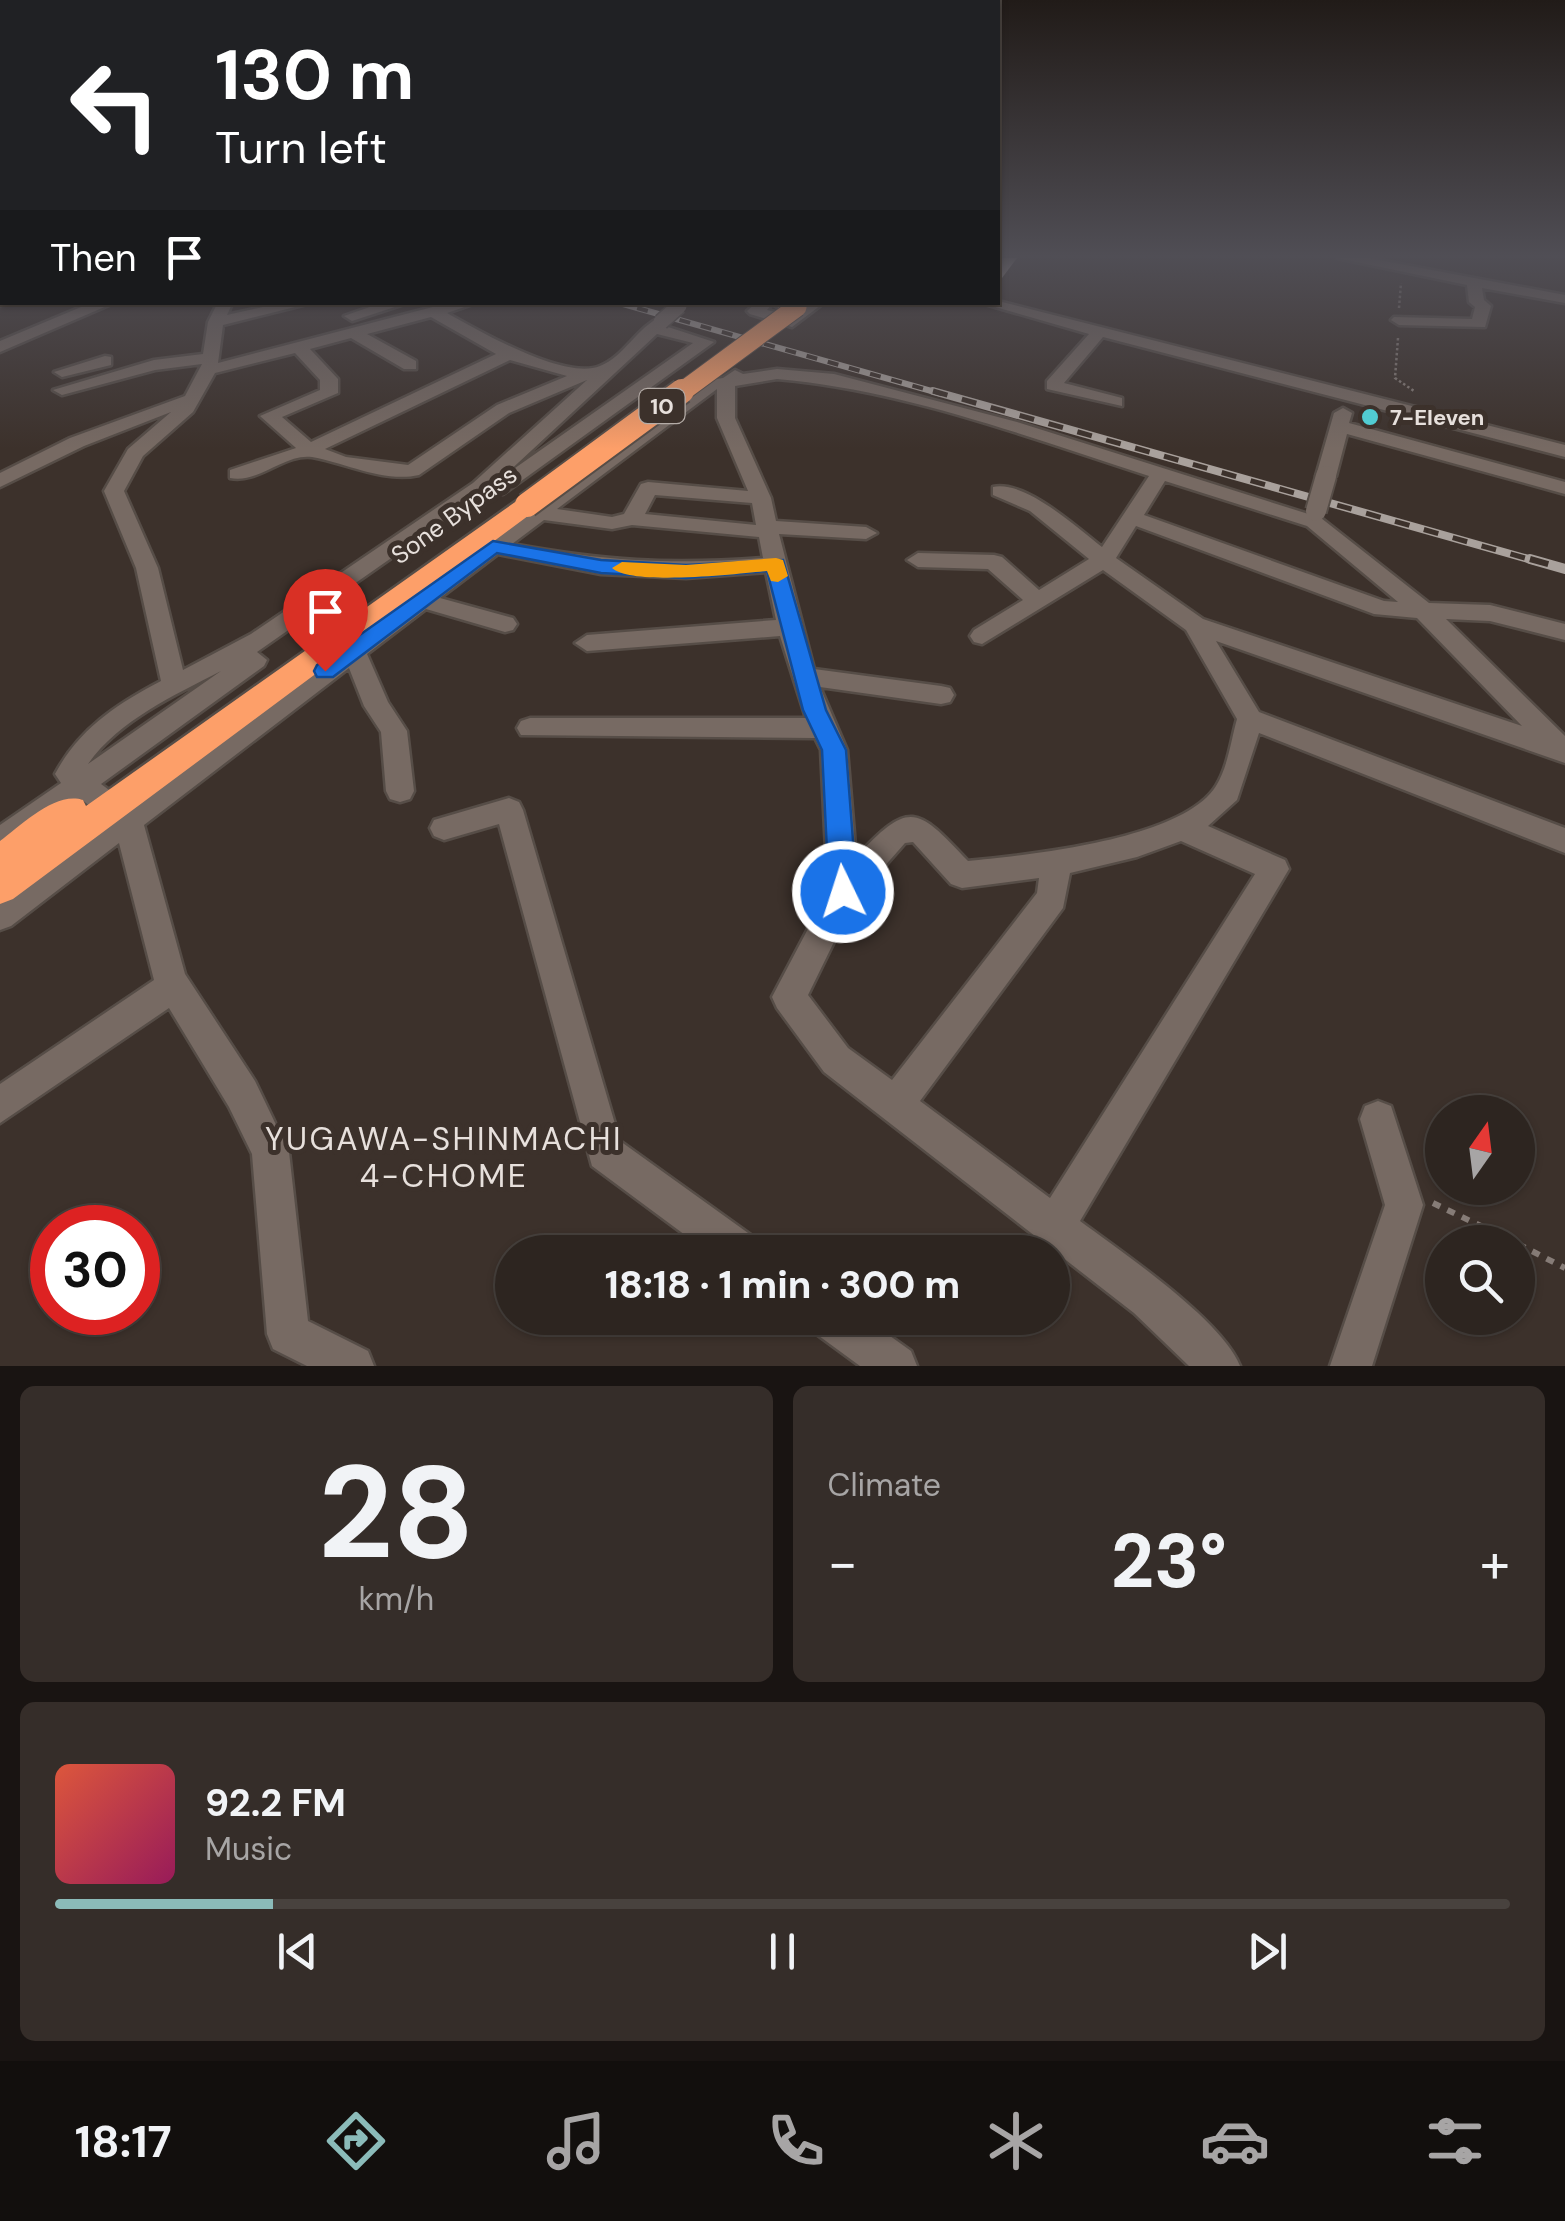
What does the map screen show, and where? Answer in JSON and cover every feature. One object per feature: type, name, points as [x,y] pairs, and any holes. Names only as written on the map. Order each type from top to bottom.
[{"type":"highway","name":"Sone Bypass","points":[[0,860],[103,801],[526,505],[768,322]]},
{"type":"highway","name":"Sone Bypass","points":[[0,888],[103,801]]},
{"type":"street","points":[[0,347],[54,322]]},
{"type":"street","points":[[174,683],[146,568],[114,491],[134,453],[186,408],[210,364],[216,322]]},
{"type":"street","points":[[62,381],[210,364],[300,348],[353,322]]},
{"type":"street","points":[[356,322],[410,366]]},
{"type":"street","points":[[451,322],[509,354],[583,375]]},
{"type":"street","points":[[354,1366],[288,1334],[270,1152],[242,1094],[173,986],[103,801],[69,774],[76,756],[92,739],[174,683],[226,661],[480,488],[662,322]]},
{"type":"street","points":[[1066,322],[1565,436]]},
{"type":"street","points":[[1077,322],[1351,388],[1565,451]]},
{"type":"street","points":[[1434,322],[1480,322]]},
{"type":"street","points":[[0,916],[103,801],[706,342],[658,325]]},
{"type":"street","points":[[1100,331],[1053,385],[1116,402]]},
{"type":"street","points":[[300,348],[328,380],[330,393],[269,416],[308,450],[343,462],[412,472],[440,448],[529,397],[583,375],[609,368],[664,372],[717,385]]},
{"type":"street","points":[[237,474],[308,450],[509,354]]},
{"type":"street","points":[[0,841],[103,801],[353,650],[493,547],[526,505],[717,385],[776,374],[834,379],[1315,516],[1426,613],[1564,751]]},
{"type":"street","points":[[717,385],[726,418],[761,498],[789,627],[834,750],[843,892]]},
{"type":"street","points":[[1315,516],[1351,388]]},
{"type":"street","points":[[0,481],[77,442],[190,399]]},
{"type":"street","points":[[1339,426],[1565,488]]},
{"type":"street","points":[[982,636],[1104,560],[1162,471]]},
{"type":"street","points":[[632,519],[648,488],[761,498]]},
{"type":"street","points":[[1000,491],[1037,507],[1196,625],[1564,751]]},
{"type":"street","points":[[526,505],[612,523],[632,519],[768,532],[778,527],[866,533]]},
{"type":"street","points":[[1130,516],[1382,609],[1490,613],[1565,632]]},
{"type":"street","points":[[493,547],[601,567],[686,571],[776,564]]},
{"type":"street","points":[[918,560],[994,562],[1038,601]]},
{"type":"street","points":[[420,600],[504,624]]},
{"type":"street","points":[[1196,625],[1250,718],[1565,841]]},
{"type":"street","points":[[587,643],[789,627]]},
{"type":"street","points":[[353,650],[377,706],[394,731],[400,790]]},
{"type":"street","points":[[804,676],[941,695]]},
{"type":"street","points":[[1200,1358],[1149,1298],[836,1060],[789,997],[843,892],[898,831],[920,830],[962,875],[1056,865],[1182,828],[1226,796],[1250,718]]},
{"type":"street","points":[[530,728],[824,728]]},
{"type":"street","points":[[444,828],[509,810],[605,1153],[718,1235]]},
{"type":"street","points":[[1054,1227],[1274,869],[1182,828]]},
{"type":"street","points":[[894,1106],[1052,898],[1056,865]]},
{"type":"street","points":[[0,1105],[173,986]]},
{"type":"street","points":[[1352,1366],[1404,1205],[1378,1118]]},
{"type":"street","points":[[853,1335],[896,1366]]},
{"type":"path","points":[[1404,1205],[1427,1200],[1479,1225]]},
{"type":"path","points":[[1535,1253],[1565,1268]]},
{"type":"railway","points":[[686,322],[942,394]]},
{"type":"railway","points":[[933,391],[1539,562]]},
{"type":"railway","points":[[1530,559],[1565,569]]},
{"type":"slow traffic","points":[[622,568],[686,571],[776,564],[778,576]]},
{"type":"place","name":"7-Eleven","points":[[1370,417]]},
{"type":"district","name":"YUGAWA-SHINMACHI 4-CHOME","points":[[444,1158]]},
{"type":"route","points":[[325,671],[493,547],[601,567],[686,571],[776,564],[789,627],[814,710],[834,750],[843,892]]}]
